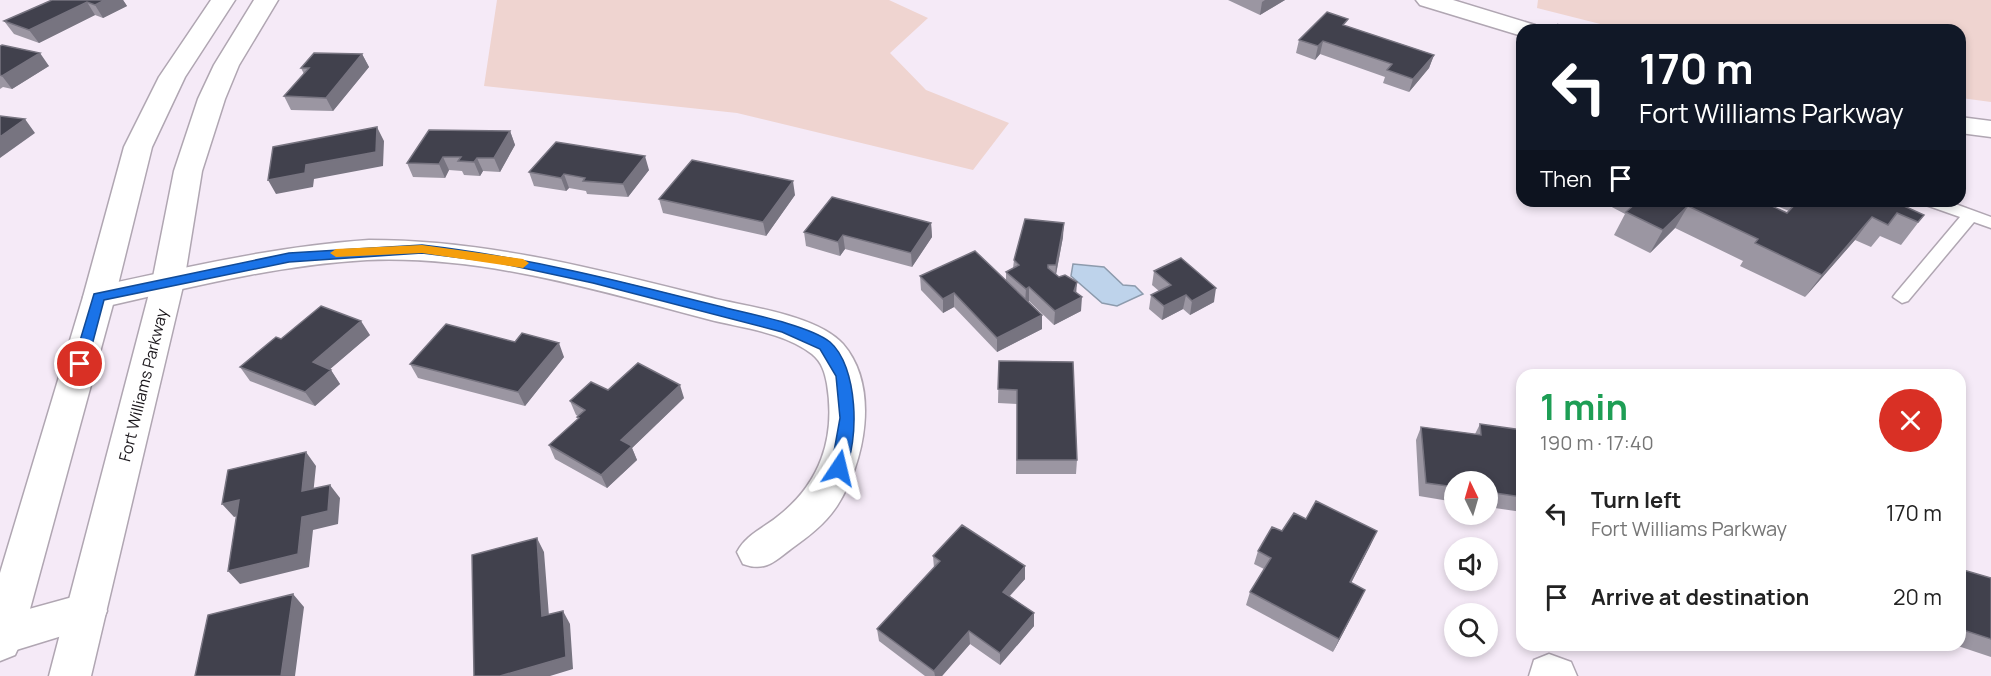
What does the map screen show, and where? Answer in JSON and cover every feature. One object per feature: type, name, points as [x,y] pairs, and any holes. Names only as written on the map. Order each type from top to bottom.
[{"type":"street","points":[[1,638],[99,297],[138,147],[172,77],[223,0]]},
{"type":"street","name":"Fort Williams Parkway","points":[[70,676],[168,282],[174,234],[190,159],[208,107],[249,24],[266,0]]},
{"type":"street","points":[[1428,0],[1516,27]]},
{"type":"street","points":[[1966,126],[1991,129]]},
{"type":"street","points":[[99,297],[289,258],[422,249],[495,257],[593,278],[786,328],[825,346],[843,376],[848,418],[839,468],[819,505],[787,532],[757,552]]},
{"type":"street","points":[[1,638],[87,611]]},
{"type":"lane","points":[[1947,207],[1991,224]]},
{"type":"lane","points":[[1902,297],[1970,216]]},
{"type":"shaded area","points":[[497,0],[889,0],[928,18],[890,53],[926,90],[1009,123],[973,170],[737,113],[484,86]]},
{"type":"shaded area","points":[[1538,0],[1991,0],[1991,102],[1966,99],[1966,24],[1600,24],[1537,8]]},
{"type":"water","points":[[1073,264],[1104,267],[1123,285],[1135,286],[1143,294],[1117,306],[1102,303],[1071,276]]},
{"type":"building","points":[[52,0],[105,0],[95,5],[87,2],[29,30],[4,21]]},
{"type":"building","points":[[1327,12],[1348,19],[1343,25],[1434,55],[1413,79],[1387,70],[1392,64],[1323,41],[1318,46],[1299,40]]},
{"type":"building","points":[[0,46],[40,53],[2,76],[0,75]]},
{"type":"building","points":[[314,53],[362,54],[326,98],[284,96],[309,68],[301,68]]},
{"type":"building","points":[[0,116],[25,119],[0,137]]},
{"type":"building","points":[[377,127],[376,152],[306,165],[305,173],[268,180],[273,147]]},
{"type":"building","points":[[429,130],[510,131],[494,158],[477,158],[474,162],[458,161],[461,157],[443,157],[439,164],[407,163]]},
{"type":"building","points":[[556,142],[645,156],[623,184],[583,181],[585,178],[564,174],[561,178],[529,172]]},
{"type":"building","points":[[692,160],[793,181],[763,222],[659,199]]},
{"type":"building","points":[[832,197],[931,223],[911,253],[843,235],[838,242],[804,232]]},
{"type":"building","points":[[1631,207],[1687,207],[1663,230],[1626,212]]},
{"type":"building","points":[[1690,207],[1774,207],[1787,213],[1792,207],[1906,207],[1924,215],[1918,222],[1897,213],[1888,225],[1872,217],[1822,275],[1755,243],[1758,239]]},
{"type":"building","points":[[1025,219],[1064,223],[1056,265],[1048,265],[1048,268],[1059,277],[1065,275],[1077,282],[1074,291],[1082,297],[1055,311],[1029,287],[1026,289],[1006,272],[1019,265],[1014,260]]},
{"type":"building","points":[[975,251],[1042,315],[997,338],[954,293],[943,299],[920,276]]},
{"type":"building","points":[[1181,258],[1216,288],[1192,301],[1186,295],[1164,306],[1151,295],[1171,285],[1154,271]]},
{"type":"building","points":[[321,306],[361,321],[313,362],[331,370],[305,392],[240,367],[276,337],[281,339]]},
{"type":"building","points":[[446,324],[515,342],[522,333],[559,343],[518,392],[410,364]]},
{"type":"building","points":[[999,361],[1073,362],[1077,460],[1017,460],[1017,390],[998,389]]},
{"type":"building","points":[[638,363],[680,385],[621,440],[632,446],[601,475],[549,445],[585,410],[570,401],[591,382],[608,390]]},
{"type":"building","points":[[1480,424],[1516,429],[1516,496],[1498,493],[1498,471],[1444,471],[1444,485],[1426,483],[1421,427],[1481,435]]},
{"type":"building","points":[[306,452],[302,491],[330,485],[328,511],[302,517],[298,554],[228,571],[239,500],[222,504],[228,470]]},
{"type":"building","points":[[1316,501],[1377,531],[1350,582],[1365,590],[1339,639],[1250,592],[1271,558],[1258,551],[1272,527],[1282,531],[1294,513],[1306,519]]},
{"type":"building","points":[[962,525],[1025,566],[1003,592],[1034,613],[1000,653],[969,631],[934,671],[877,629],[940,561],[933,556]]},
{"type":"building","points":[[537,538],[542,616],[563,611],[566,657],[500,676],[474,676],[472,555]]},
{"type":"building","points":[[1966,571],[1991,578],[1991,639],[1966,631]]},
{"type":"building","points":[[293,594],[281,676],[195,676],[208,615]]},
{"type":"slow traffic","points":[[336,253],[422,249],[495,257],[523,263]]},
{"type":"route","points":[[80,364],[99,297],[289,258],[366,250],[422,249],[495,257],[593,278],[786,328],[825,346],[843,376],[848,418],[839,468]]}]
